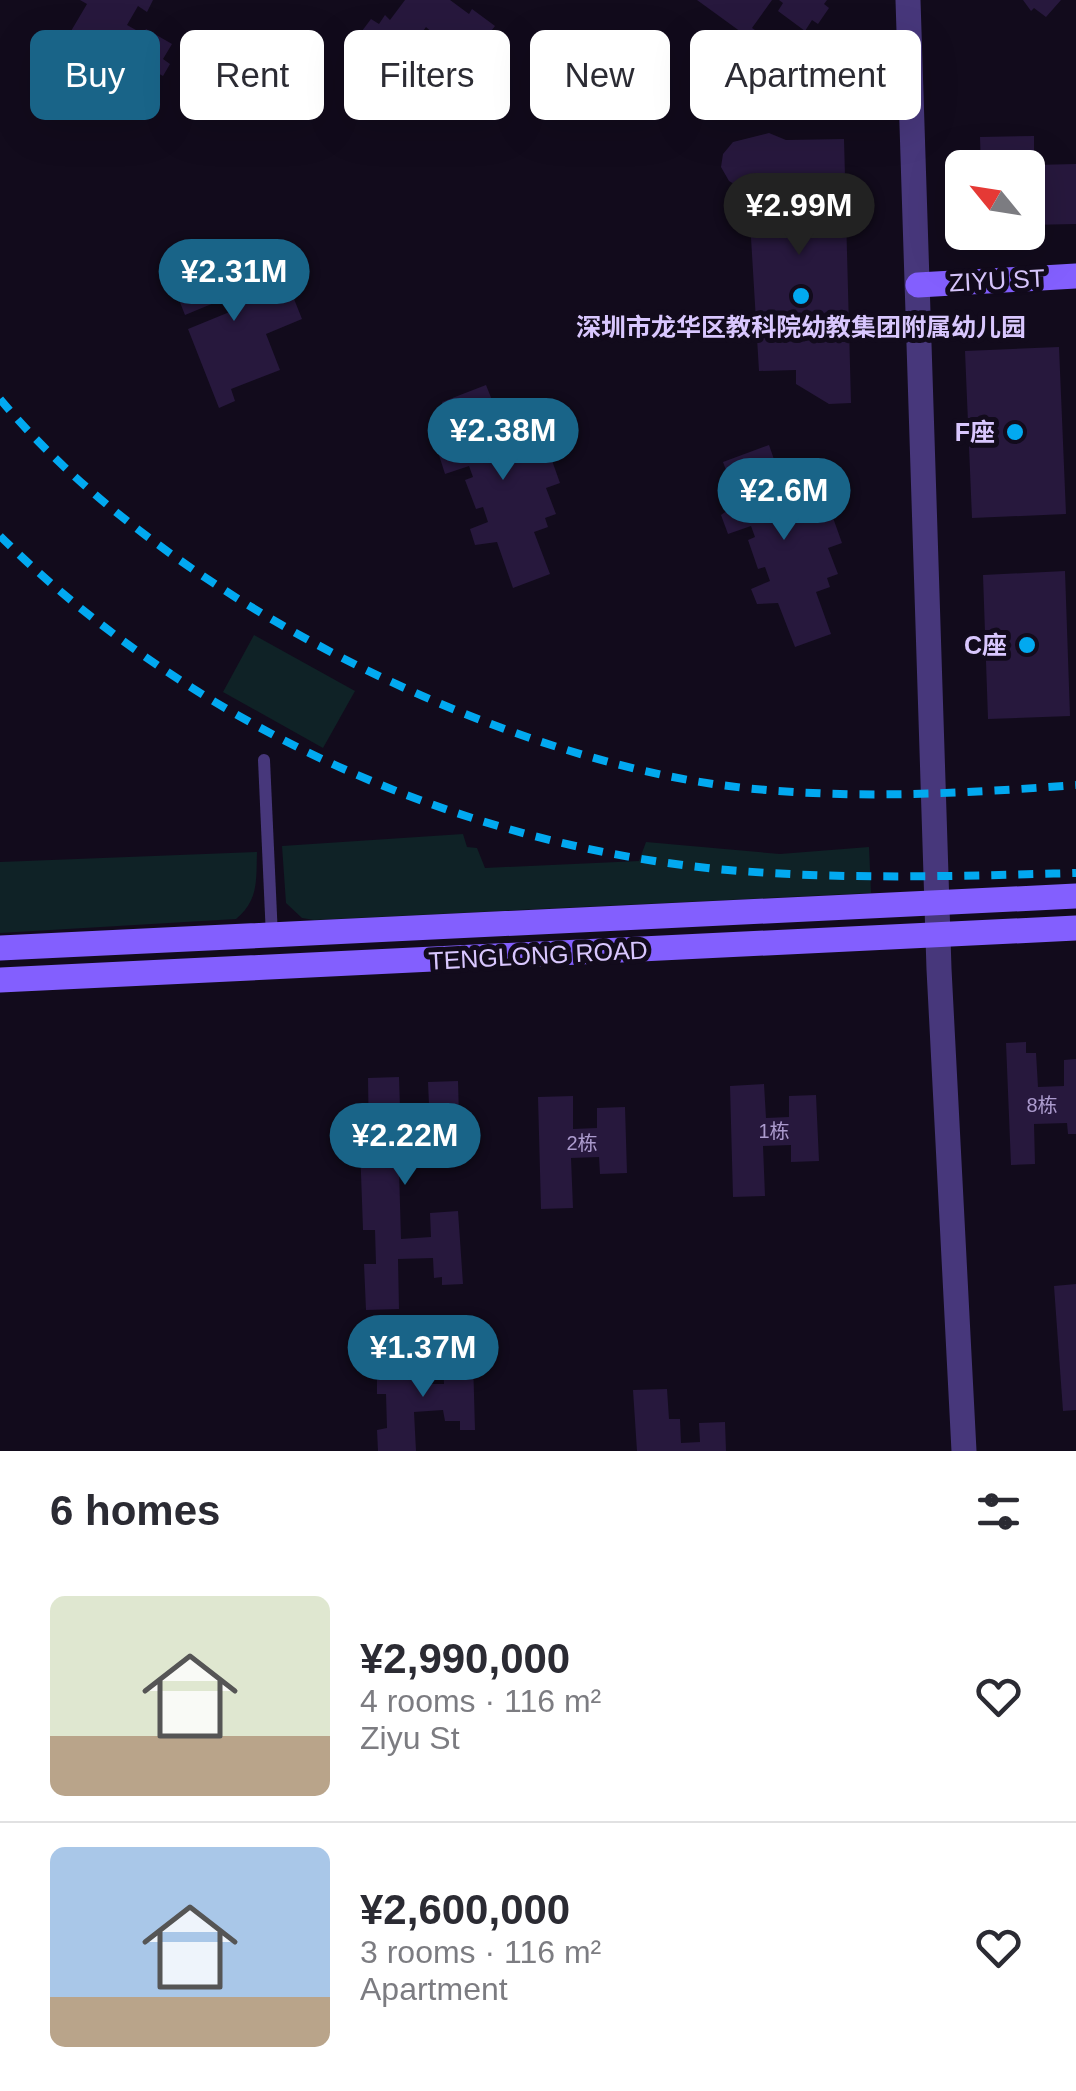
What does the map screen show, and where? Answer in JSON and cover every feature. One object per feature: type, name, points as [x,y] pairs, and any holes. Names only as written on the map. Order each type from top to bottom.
[{"type":"main road","name":"ZIYU ST","points":[[918,284],[1076,276]]},
{"type":"main road","name":"TENGLONG ROAD","points":[[0,948],[1076,896]]},
{"type":"main road","name":"TENGLONG ROAD","points":[[0,980],[1076,928]]},
{"type":"street","points":[[908,0],[938,936],[964,1451]]},
{"type":"lane","points":[[264,760],[272,937]]},
{"type":"green space","points":[[254,635],[355,691],[323,748],[223,692]]},
{"type":"green space","points":[[463,834],[467,847],[477,848],[485,868],[639,861],[646,842],[780,854],[869,847],[871,893],[314,920],[302,918],[286,903],[282,846]]},
{"type":"green space","points":[[257,852],[252,897],[236,919],[0,933],[0,862]]},
{"type":"building","points":[[80,0],[153,0],[147,12],[138,6],[127,25],[136,30],[72,30],[87,4]]},
{"type":"building","points":[[405,0],[450,0],[469,14],[472,9],[495,26],[492,30],[363,30],[371,19],[379,24],[385,15],[390,20]]},
{"type":"building","points":[[697,0],[772,0],[752,28],[755,30],[738,30]]},
{"type":"building","points":[[779,0],[827,0],[824,4],[829,8],[818,24],[812,20],[804,30],[778,11],[783,3]]},
{"type":"building","points":[[1023,0],[1061,0],[1046,17],[1034,8],[1031,11]]},
{"type":"building","points":[[160,37],[172,44],[163,59],[170,64],[163,76]]},
{"type":"building","name":"深圳市龙华区教科院幼教集团附属幼儿园","points":[[769,133],[786,140],[844,139],[851,403],[829,404],[796,384],[796,370],[759,371],[750,221],[742,220],[740,202],[772,199],[773,190],[739,187],[729,181],[721,167],[723,154],[733,142]]},
{"type":"building","points":[[1034,136],[1034,150],[980,150],[980,137]]},
{"type":"building","points":[[1076,164],[1076,224],[1045,225],[1045,165]]},
{"type":"building","points":[[231,252],[252,303],[268,296],[265,288],[286,279],[302,319],[266,334],[280,370],[231,389],[235,401],[219,408],[188,329],[232,311],[226,298],[185,315],[170,277]]},
{"type":"building","name":"F座","points":[[1059,347],[1066,514],[972,518],[965,351]]},
{"type":"building","points":[[486,385],[494,405],[484,409],[491,428],[520,423],[528,448],[545,441],[560,483],[546,488],[556,514],[545,518],[548,527],[534,532],[550,574],[513,588],[497,542],[475,545],[470,529],[488,522],[483,507],[476,509],[465,480],[473,477],[469,466],[445,474],[439,455],[456,443],[442,402]]},
{"type":"building","points":[[769,445],[776,465],[766,469],[773,488],[801,483],[810,508],[827,501],[842,543],[828,548],[838,574],[827,578],[830,587],[816,592],[831,634],[795,647],[778,603],[757,604],[751,589],[770,581],[765,567],[758,569],[748,540],[755,537],[751,526],[728,534],[721,515],[738,503],[723,462]]},
{"type":"building","name":"C座","points":[[1065,571],[1070,716],[988,719],[983,575]]},
{"type":"building","points":[[1026,1042],[1026,1053],[1036,1053],[1038,1087],[1064,1086],[1064,1060],[1076,1059],[1076,1134],[1068,1134],[1067,1123],[1034,1124],[1035,1164],[1011,1165],[1006,1043]]},
{"type":"building","points":[[399,1077],[400,1108],[429,1105],[428,1082],[458,1081],[460,1152],[446,1152],[445,1143],[430,1143],[430,1132],[398,1135],[401,1239],[431,1237],[430,1213],[458,1211],[463,1284],[442,1285],[442,1277],[434,1278],[433,1258],[398,1259],[399,1309],[366,1310],[364,1264],[376,1264],[375,1230],[363,1230],[360,1145],[369,1144],[368,1078]]},
{"type":"building","points":[[764,1084],[766,1118],[789,1117],[789,1096],[816,1095],[819,1161],[791,1162],[791,1145],[763,1146],[765,1196],[733,1197],[730,1086]]},
{"type":"building","points":[[573,1096],[573,1129],[597,1128],[597,1108],[625,1107],[627,1173],[600,1174],[599,1157],[571,1158],[573,1208],[541,1209],[538,1097]]},
{"type":"building","points":[[1076,1284],[1076,1410],[1063,1411],[1054,1286]]},
{"type":"building","points":[[473,1359],[475,1430],[460,1430],[460,1421],[445,1421],[443,1410],[414,1412],[416,1451],[378,1451],[377,1430],[387,1428],[386,1394],[377,1394],[377,1362],[417,1360],[418,1384],[444,1384],[443,1360]]},
{"type":"building","points":[[667,1389],[669,1419],[680,1419],[681,1443],[700,1442],[699,1423],[725,1422],[726,1451],[637,1451],[633,1390]]},
{"type":"railway","points":[[0,399],[66,468],[144,534],[231,594],[325,649],[423,696],[522,735],[620,765],[758,789],[895,794],[1076,785]]},
{"type":"railway","points":[[0,536],[75,604],[157,665],[244,719],[336,765],[431,804],[528,834],[628,857],[728,870],[858,876],[1076,873]]},
{"type":"place","name":"深圳市龙华区教科院幼教集团附属幼儿园","points":[[801,296]]},
{"type":"place","name":"F座","points":[[1015,432]]},
{"type":"place","name":"C座","points":[[1027,645]]}]
